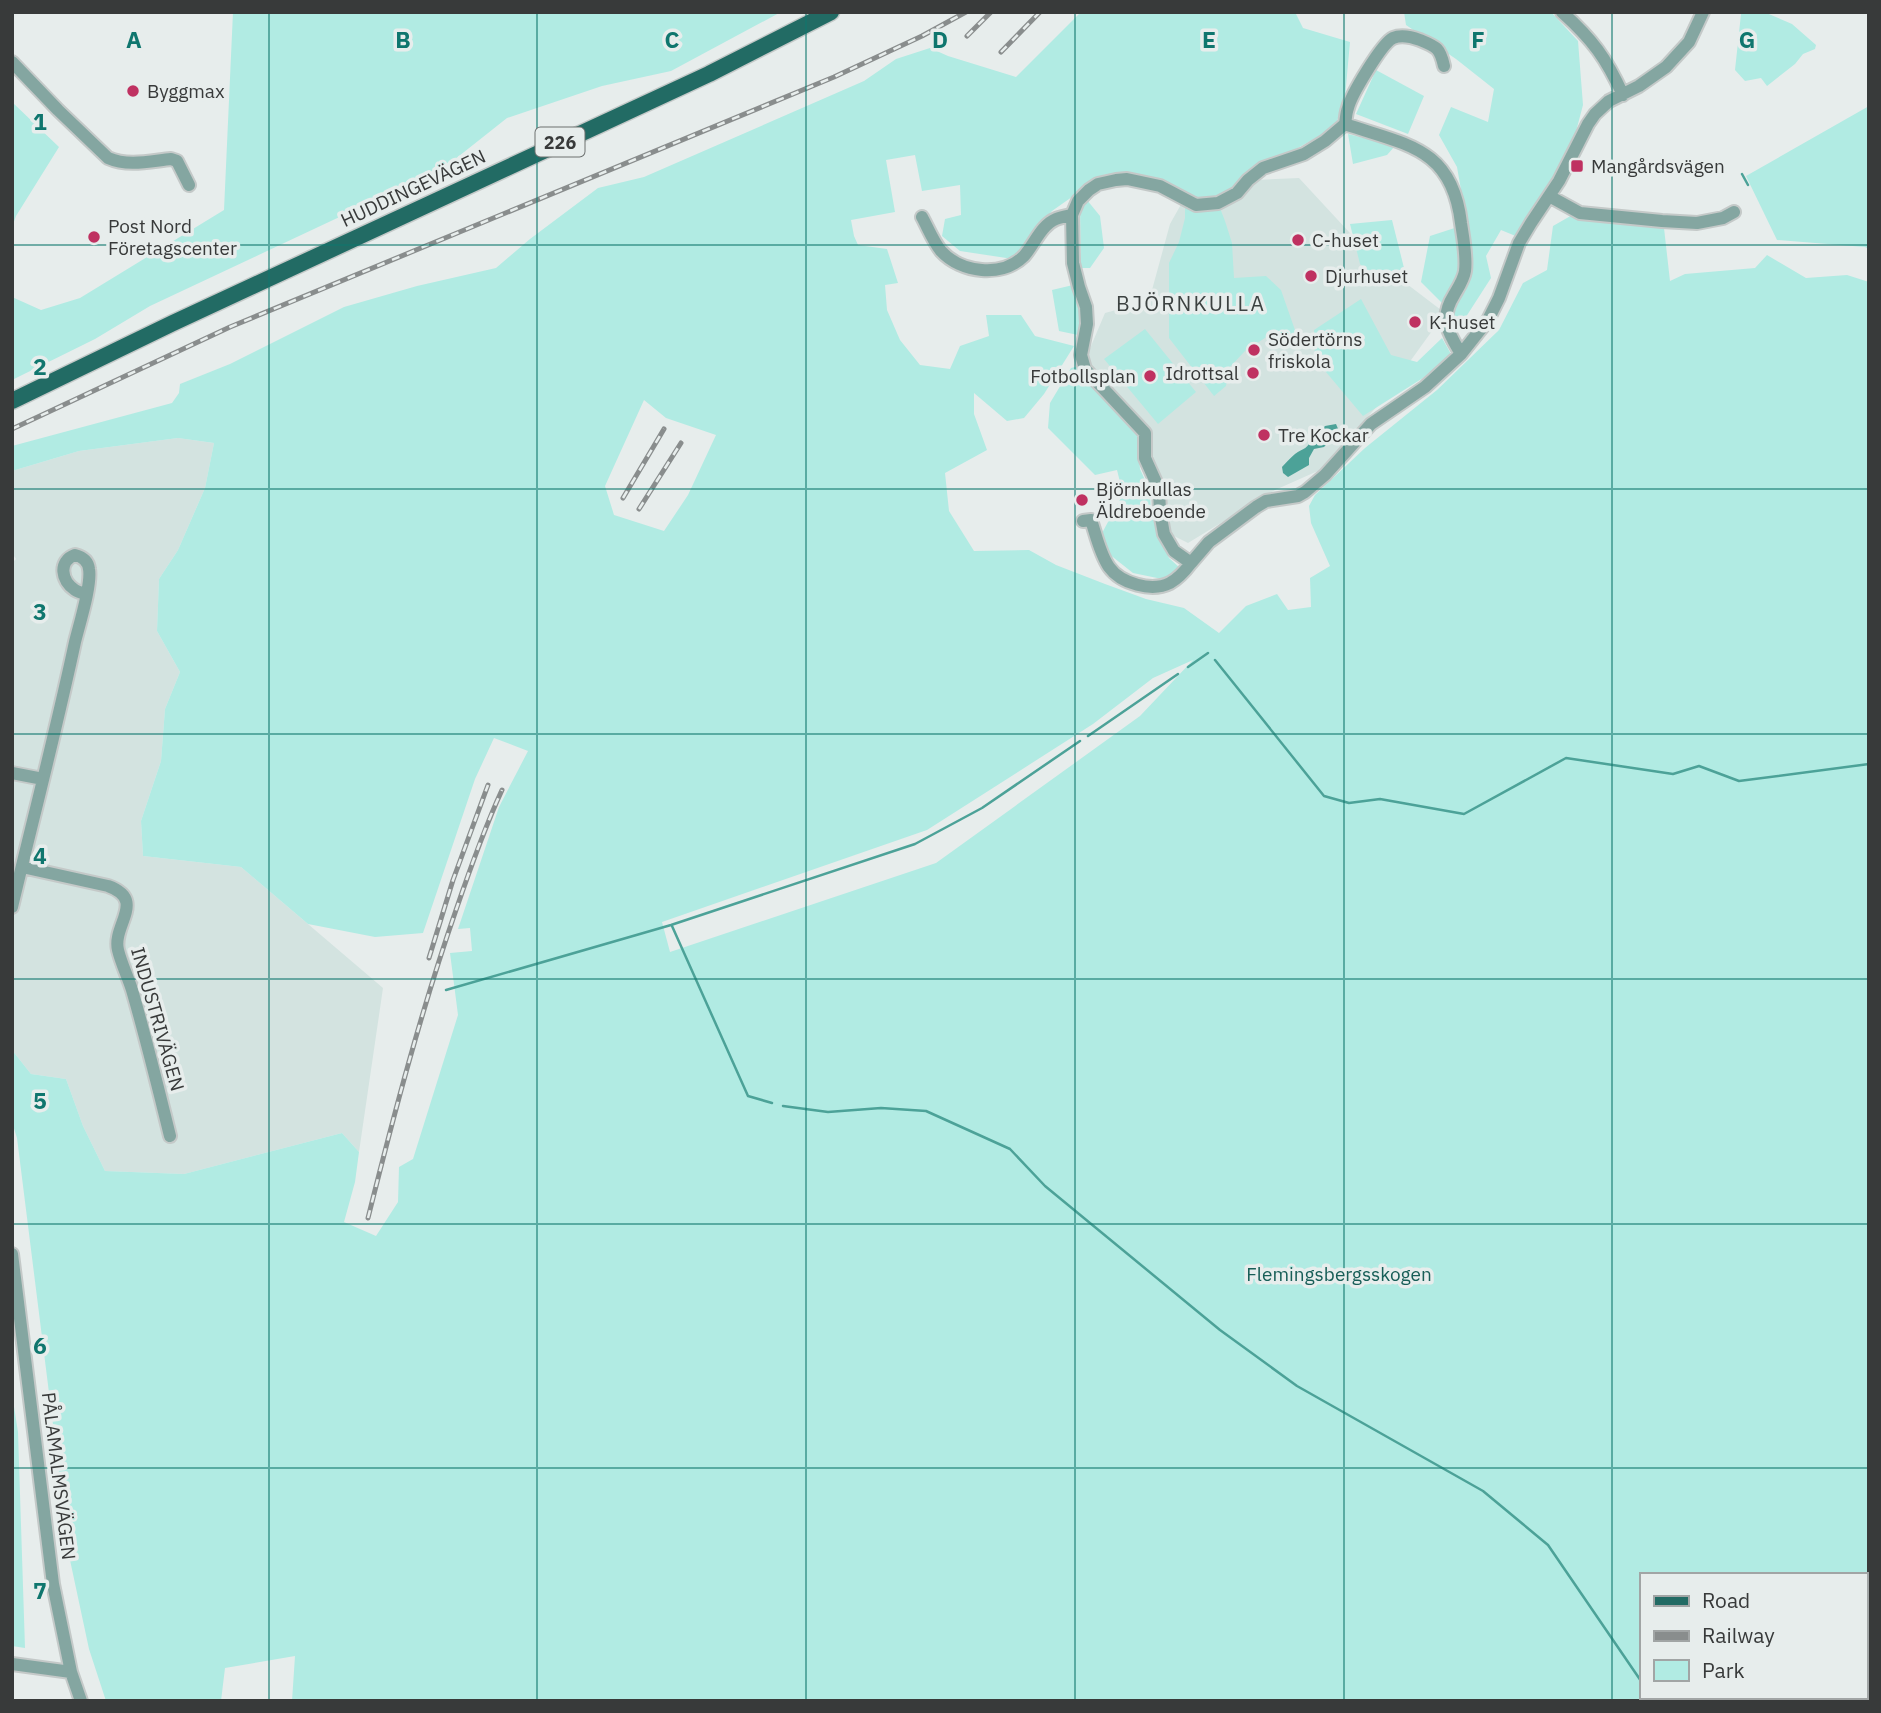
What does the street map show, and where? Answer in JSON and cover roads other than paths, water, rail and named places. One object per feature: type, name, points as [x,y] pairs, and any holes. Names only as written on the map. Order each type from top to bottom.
[{"type":"main road","name":"HUDDINGEVÄGEN","points":[[12,401],[173,323],[709,74],[831,12]]},
{"type":"street","points":[[1562,12],[1585,33],[1604,56],[1623,95]]},
{"type":"street","points":[[1083,521],[1091,520],[1111,570],[1124,580],[1160,586],[1178,578],[1209,542],[1248,511],[1266,501],[1298,496],[1305,492],[1325,475],[1371,424],[1425,387],[1461,354],[1488,320],[1519,243],[1559,181],[1595,114],[1609,102],[1666,67],[1689,43],[1703,12]]},
{"type":"street","points":[[1191,564],[1174,551],[1164,534],[1159,489],[1144,458],[1145,433],[1085,369],[1081,355],[1087,324],[1086,307],[1073,263],[1072,215],[1078,201],[1098,184],[1127,179],[1160,186],[1196,205],[1218,203],[1237,193],[1263,168],[1304,154],[1345,124],[1350,102],[1375,58],[1393,38],[1410,36],[1437,48],[1441,51],[1444,66]]},
{"type":"street","points":[[12,62],[108,158],[132,163],[172,159],[177,161],[188,185]]},
{"type":"street","points":[[1345,124],[1415,147],[1434,160],[1454,190],[1460,210],[1465,272],[1450,300],[1446,328],[1461,354]]},
{"type":"street","points":[[1549,196],[1580,213],[1662,221],[1715,221],[1734,212]]},
{"type":"street","points":[[922,217],[936,244],[946,256],[963,265],[984,271],[1000,269],[1014,263],[1023,257],[1048,224],[1055,219],[1072,215]]},
{"type":"street","points":[[12,907],[86,594]]},
{"type":"street","points":[[12,772],[43,779]]},
{"type":"street","name":"INDUSTRIVÄGEN","points":[[22,867],[108,886],[120,890],[125,898],[127,905],[117,948],[131,988],[170,1136]]},
{"type":"street","name":"PÅLAMALMSVÄGEN","points":[[12,1254],[53,1584],[71,1672],[81,1701]]},
{"type":"street","points":[[12,1664],[71,1672]]},
{"type":"waterway","points":[[1742,174],[1748,185]]},
{"type":"waterway","points":[[1188,667],[1208,653]]},
{"type":"waterway","points":[[1215,660],[1324,796],[1349,803],[1380,799],[1464,814],[1566,758],[1673,774],[1699,766],[1739,781],[1869,764]]},
{"type":"waterway","points":[[1088,736],[1178,674]]},
{"type":"waterway","points":[[446,990],[671,925],[915,844],[982,808],[1080,741]]},
{"type":"waterway","points":[[672,926],[748,1096],[772,1103]]},
{"type":"waterway","points":[[783,1106],[828,1112],[881,1108],[926,1111],[1010,1149],[1045,1186],[1220,1330],[1297,1386],[1483,1491],[1548,1545],[1640,1680]]},
{"type":"railway","points":[[12,429],[230,327],[834,77],[966,12]]},
{"type":"railway","points":[[967,36],[991,12]]},
{"type":"railway","points":[[1001,52],[1040,12]]},
{"type":"railway","points":[[623,498],[664,429]]},
{"type":"railway","points":[[639,509],[681,443]]},
{"type":"railway","points":[[429,958],[453,880],[488,785]]},
{"type":"railway","points":[[368,1218],[431,986],[472,864],[502,790]]},
{"type":"place","name":"Byggmax","points":[[133,91]]},
{"type":"place","name":"Mangårdsvägen","points":[[1577,166]]},
{"type":"place","name":"Post Nord Företagscenter","points":[[94,237]]},
{"type":"place","name":"C-huset","points":[[1298,240]]},
{"type":"place","name":"Djurhuset","points":[[1311,276]]},
{"type":"place","name":"K-huset","points":[[1415,322]]},
{"type":"place","name":"Södertörns friskola","points":[[1254,350]]},
{"type":"place","name":"Idrottsal","points":[[1253,373]]},
{"type":"place","name":"Fotbollsplan","points":[[1150,376]]},
{"type":"place","name":"Tre Kockar","points":[[1264,435]]},
{"type":"place","name":"Björnkullas Äldreboende","points":[[1082,500]]},
{"type":"district","name":"BJÖRNKULLA","points":[[1191,303]]},
{"type":"park label","name":"Flemingsbergsskogen","points":[[1339,1274]]}]
